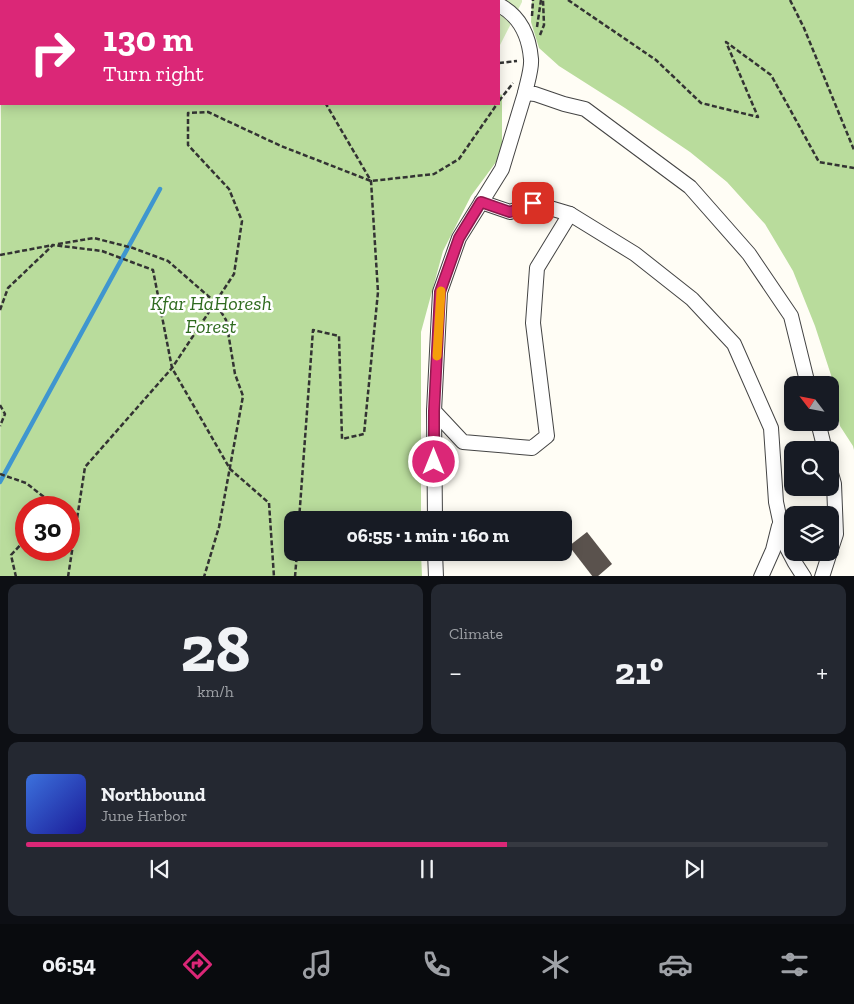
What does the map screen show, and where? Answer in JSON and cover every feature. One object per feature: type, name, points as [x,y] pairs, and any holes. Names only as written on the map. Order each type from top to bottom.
[{"type":"street","points":[[435,511],[434,411],[440,292],[459,238],[502,169],[532,60],[523,26],[509,10],[500,6]]},
{"type":"street","points":[[524,93],[534,94],[585,109],[690,187],[749,254],[791,316],[806,376]]},
{"type":"street","points":[[481,202],[510,212],[533,203],[570,214],[642,259],[692,299],[734,344],[771,428],[776,502],[785,544],[804,576]]},
{"type":"street","points":[[434,411],[463,442],[532,448],[547,436],[533,323],[537,268],[570,214]]},
{"type":"street","points":[[761,576],[773,550],[780,521]]},
{"type":"street","points":[[435,561],[436,576]]},
{"type":"street","points":[[822,576],[827,561]]},
{"type":"path","points":[[568,0],[656,60],[701,103],[758,118],[726,42],[771,75],[818,162],[854,168]]},
{"type":"path","points":[[790,0],[804,28],[854,150]]},
{"type":"path","points":[[300,511],[313,330],[339,336],[342,439],[364,434],[378,292],[371,181],[327,105]]},
{"type":"path","points":[[68,576],[85,467],[172,368],[234,274],[242,221],[229,190],[188,145],[188,113],[208,112],[280,146],[371,181],[434,174],[459,159],[496,105]]},
{"type":"path","points":[[0,255],[94,238],[133,248],[168,261],[216,302],[226,320],[235,374],[243,396],[219,526],[204,576]]},
{"type":"path","points":[[0,310],[8,288],[53,245]]},
{"type":"path","points":[[53,245],[102,251],[153,270],[172,368],[230,469],[268,503],[274,576]]},
{"type":"path","points":[[0,405],[5,414],[0,426]]},
{"type":"path","points":[[0,474],[26,483],[43,496]]},
{"type":"path","points":[[15,550],[11,555],[16,576]]},
{"type":"path","points":[[295,576],[296,561]]},
{"type":"green space","points":[[500,0],[522,0],[500,45]]},
{"type":"green space","points":[[532,0],[854,0],[854,450],[840,426],[839,376],[831,376],[815,326],[793,271],[765,224],[727,182],[690,152],[559,66],[539,48],[531,22]]},
{"type":"green space","name":"Kfar HaHoresh Forest","points":[[500,94],[502,95],[502,154],[471,196],[443,251],[421,332],[421,511],[284,511],[284,561],[421,561],[422,576],[0,576],[1,105],[500,105]]},
{"type":"building","points":[[587,532],[612,564],[598,576],[592,576],[572,550],[572,544]]},
{"type":"waterway","points":[[0,482],[160,189]]},
{"type":"slow traffic","points":[[437,356],[441,291]]},
{"type":"route","points":[[434,462],[434,411],[440,292],[459,238],[481,202],[510,212],[533,203]]}]
